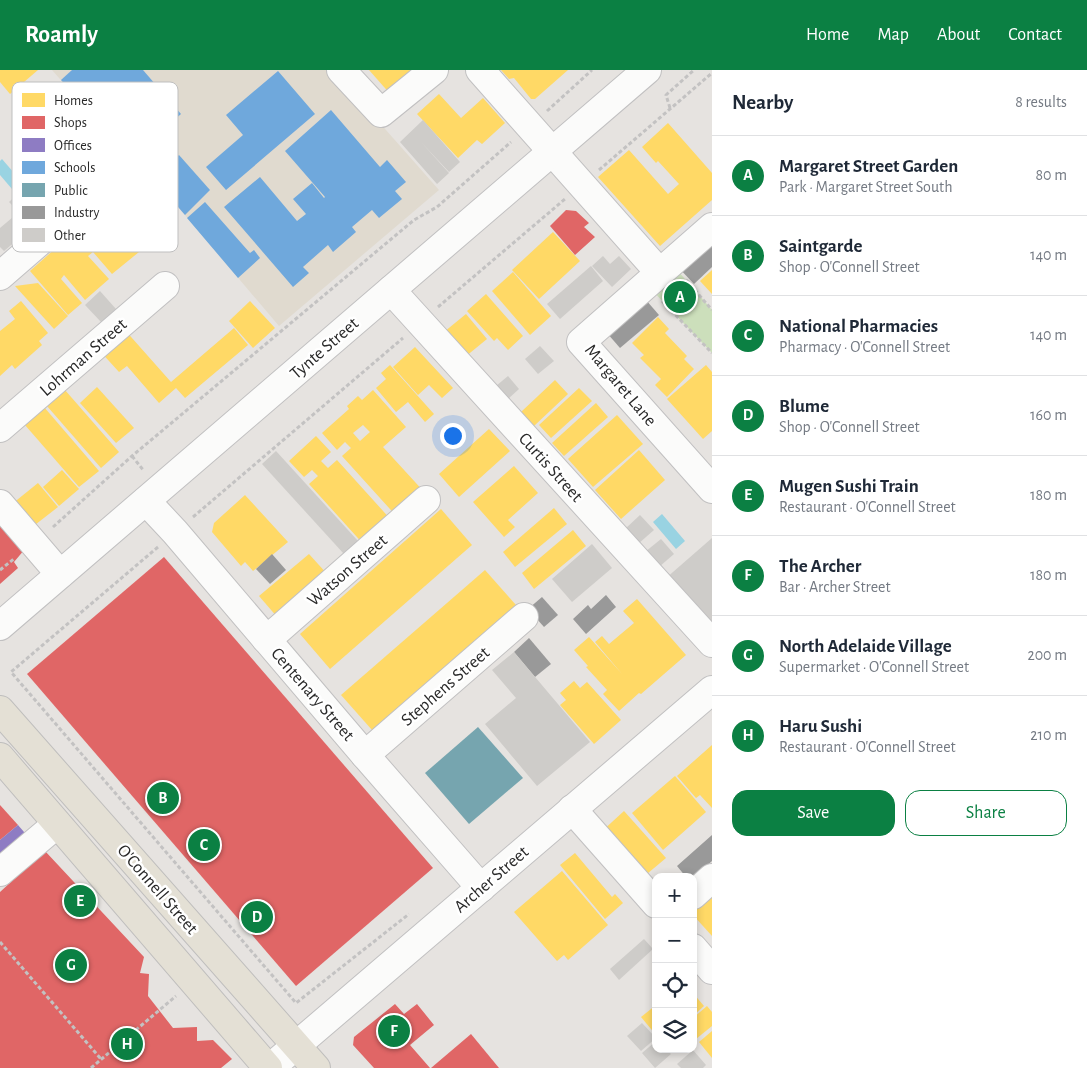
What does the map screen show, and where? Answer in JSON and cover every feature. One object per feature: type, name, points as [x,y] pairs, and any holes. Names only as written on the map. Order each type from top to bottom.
[{"type":"main road","name":"O'Connell Street","points":[[0,710],[316,1068]]},
{"type":"main road","name":"O'Connell Street","points":[[0,757],[269,1068]]},
{"type":"street","points":[[341,70],[381,113],[434,70]]},
{"type":"street","points":[[480,70],[659,274]]},
{"type":"street","name":"Tynte Street","points":[[0,626],[647,70]]},
{"type":"street","name":"Margaret Lane","points":[[712,227],[582,342],[712,489]]},
{"type":"street","points":[[0,276],[28,252]]},
{"type":"street","name":"Lohrman Street","points":[[0,428],[166,286]]},
{"type":"street","name":"Curtis Street","points":[[391,290],[712,643]]},
{"type":"street","name":"Centenary Street","points":[[146,500],[481,888]]},
{"type":"street","name":"Watson Street","points":[[266,639],[426,500]]},
{"type":"street","points":[[0,504],[60,574]]},
{"type":"street","name":"Stephens Street","points":[[365,755],[524,617]]},
{"type":"street","name":"Archer Street","points":[[269,1068],[712,690]]},
{"type":"street","points":[[572,809],[652,899]]},
{"type":"street","points":[[0,872],[57,824]]},
{"type":"street","points":[[697,891],[712,878]]},
{"type":"street","points":[[697,953],[712,970]]},
{"type":"path","points":[[540,116],[592,70]]},
{"type":"path","points":[[670,109],[666,95],[694,70]]},
{"type":"path","points":[[593,175],[712,73]]},
{"type":"path","points":[[0,570],[34,544],[132,456],[414,220],[437,206],[513,140]]},
{"type":"path","points":[[432,313],[569,195]]},
{"type":"path","points":[[659,274],[712,310]]},
{"type":"path","points":[[659,274],[712,353]]},
{"type":"path","points":[[405,336],[11,672],[296,1003],[410,913]]},
{"type":"path","points":[[0,942],[101,1059]]},
{"type":"path","points":[[91,1068],[193,982]]},
{"type":"shaded area","points":[[52,70],[333,70],[439,190],[279,326],[178,207],[178,82],[63,82]]},
{"type":"green space","points":[[671,263],[712,310],[712,353],[647,285]]},
{"type":"water","points":[[2,159],[12,171],[12,189],[0,175],[0,161]]},
{"type":"water","points":[[662,514],[685,541],[676,549],[653,522]]},
{"type":"building: Homes","points":[[0,70],[38,70],[24,82],[12,82],[12,92],[10,94],[0,82]]},
{"type":"building: Homes","points":[[369,70],[414,70],[392,96]]},
{"type":"building: Homes","points":[[501,70],[568,70],[535,99],[531,99],[514,78],[509,79]]},
{"type":"building: Homes","points":[[439,94],[461,118],[483,98],[505,123],[482,144],[477,140],[458,158],[417,114]]},
{"type":"building: Homes","points":[[668,123],[712,173],[712,200],[660,246],[598,177],[629,150],[668,194],[679,184],[642,147]]},
{"type":"building: Homes","points":[[553,232],[580,261],[539,299],[512,270]]},
{"type":"building: Homes","points":[[51,252],[93,252],[88,256],[109,279],[85,300],[64,275],[61,279],[82,303],[68,315],[30,271]]},
{"type":"building: Homes","points":[[93,252],[139,252],[112,274]]},
{"type":"building: Homes","points":[[712,270],[712,294],[700,281]]},
{"type":"building: Homes","points":[[513,272],[551,316],[530,335],[492,291]]},
{"type":"building: Homes","points":[[38,283],[68,316],[54,329],[15,286]]},
{"type":"building: Homes","points":[[486,294],[523,336],[508,350],[497,338],[494,341],[467,311]]},
{"type":"building: Homes","points":[[21,301],[48,333],[39,341],[42,345],[15,369],[12,365],[0,376],[0,331],[15,319],[9,311]]},
{"type":"building: Homes","points":[[250,301],[275,328],[253,348],[229,321]]},
{"type":"building: Homes","points":[[466,314],[487,339],[465,357],[444,332]]},
{"type":"building: Homes","points":[[658,317],[669,329],[665,333],[687,356],[684,359],[694,369],[667,397],[655,385],[661,379],[640,358],[644,355],[632,343]]},
{"type":"building: Homes","points":[[234,328],[248,345],[185,398],[176,388],[159,403],[127,366],[119,372],[99,350],[124,329],[171,382]]},
{"type":"building: Homes","points":[[415,347],[453,388],[442,398],[429,385],[418,395],[393,367]]},
{"type":"building: Homes","points":[[390,365],[434,414],[425,422],[408,402],[396,412],[376,388],[386,379],[381,373]]},
{"type":"building: Homes","points":[[706,365],[712,372],[712,431],[703,439],[667,399]]},
{"type":"building: Homes","points":[[555,380],[568,394],[534,426],[521,412]]},
{"type":"building: Homes","points":[[58,382],[119,452],[101,468],[40,398]]},
{"type":"building: Homes","points":[[97,387],[134,428],[116,443],[80,403]]},
{"type":"building: Homes","points":[[579,388],[592,401],[551,438],[539,425]]},
{"type":"building: Homes","points":[[373,390],[406,427],[383,447],[426,494],[399,519],[342,456],[351,448],[345,442],[337,450],[322,433],[349,409],[347,406],[358,396],[362,400]],"holes":[[[363,425],[370,432],[360,441],[353,433]]]},
{"type":"building: Homes","points":[[38,400],[99,471],[79,487],[18,417]]},
{"type":"building: Homes","points":[[596,403],[608,417],[564,456],[552,443]]},
{"type":"building: Homes","points":[[617,415],[643,444],[593,487],[568,459]]},
{"type":"building: Homes","points":[[489,429],[510,451],[459,497],[439,474]]},
{"type":"building: Homes","points":[[316,436],[331,452],[321,461],[328,468],[337,460],[393,522],[366,547],[309,484],[318,476],[312,470],[304,477],[289,461]]},
{"type":"building: Homes","points":[[639,450],[665,480],[621,519],[595,490]]},
{"type":"building: Homes","points":[[514,466],[538,493],[508,520],[515,527],[504,537],[473,502]]},
{"type":"building: Homes","points":[[62,470],[79,489],[59,506],[43,487]]},
{"type":"building: Homes","points":[[38,483],[58,507],[31,528],[12,504]]},
{"type":"building: Homes","points":[[245,495],[288,542],[253,571],[245,562],[241,566],[212,532],[214,523]]},
{"type":"building: Homes","points":[[554,508],[567,524],[515,567],[503,552]]},
{"type":"building: Homes","points":[[441,509],[472,545],[330,669],[300,634]]},
{"type":"building: Homes","points":[[573,530],[586,546],[534,589],[522,573]]},
{"type":"building: Homes","points":[[309,554],[328,575],[278,618],[259,596]]},
{"type":"building: Homes","points":[[485,570],[516,605],[372,730],[341,695]]},
{"type":"building: Homes","points":[[637,599],[686,655],[619,711],[603,694],[607,690],[586,667],[588,666],[574,650],[589,637],[622,674],[595,642],[602,636],[609,644],[634,623],[623,611]]},
{"type":"building: Homes","points":[[574,681],[580,688],[587,682],[621,720],[594,744],[560,705],[566,700],[560,693]]},
{"type":"building: Homes","points":[[712,745],[712,808],[700,795],[696,798],[677,776]]},
{"type":"building: Homes","points":[[675,776],[706,812],[663,850],[632,813]]},
{"type":"building: Homes","points":[[624,811],[666,858],[641,879],[600,833]]},
{"type":"building: Homes","points":[[575,853],[612,897],[615,894],[623,903],[605,919],[560,865]]},
{"type":"building: Homes","points":[[562,871],[608,925],[568,960],[564,955],[557,961],[514,912]]},
{"type":"building: Homes","points":[[712,896],[712,936],[697,919],[697,909]]},
{"type":"building: Homes","points":[[697,998],[704,1006],[697,1012]]},
{"type":"building: Homes","points":[[707,1006],[712,1012],[712,1026],[697,1038],[697,1015]]},
{"type":"building: Homes","points":[[652,1008],[652,1030],[641,1017]]},
{"type":"building: Homes","points":[[712,1031],[712,1058],[699,1042]]},
{"type":"building: Shops","points":[[566,210],[576,211],[589,223],[584,227],[595,237],[575,255],[550,226]]},
{"type":"building: Shops","points":[[0,517],[25,549],[14,562],[18,568],[0,584]]},
{"type":"building: Shops","points":[[164,557],[433,868],[296,986],[27,674]]},
{"type":"building: Shops","points":[[0,805],[18,825],[0,840]]},
{"type":"building: Shops","points":[[45,851],[144,957],[140,973],[149,974],[148,996],[173,1028],[197,1027],[197,1041],[213,1040],[232,1059],[221,1068],[0,1068],[0,892]]},
{"type":"building: Shops","points":[[395,1004],[404,1014],[417,1004],[434,1025],[410,1045],[430,1068],[374,1068],[353,1045],[354,1037]]},
{"type":"building: Shops","points":[[471,1034],[499,1068],[431,1068]]},
{"type":"building: Offices","points":[[18,825],[30,839],[0,865],[0,840]]},
{"type":"building: Schools","points":[[72,70],[143,70],[153,82],[63,82],[61,80]]},
{"type":"building: Schools","points":[[278,71],[315,114],[226,190],[206,167],[243,135],[226,115]]},
{"type":"building: Schools","points":[[331,110],[380,167],[387,160],[406,182],[395,191],[402,199],[379,218],[372,210],[352,227],[356,232],[333,252],[328,245],[303,267],[309,273],[293,287],[224,207],[260,177],[297,221],[306,214],[293,199],[312,183],[324,198],[325,197],[285,151]]},
{"type":"building: Schools","points":[[178,156],[210,190],[185,215],[178,207]]},
{"type":"building: Schools","points":[[205,202],[250,253],[254,250],[260,258],[238,278],[187,218]]},
{"type":"building: Public","points":[[478,727],[523,778],[469,824],[425,773]]},
{"type":"building: Industry","points":[[712,235],[712,267],[694,284],[678,267]]},
{"type":"building: Industry","points":[[646,300],[659,315],[620,348],[607,333]]},
{"type":"building: Industry","points":[[272,554],[286,570],[270,584],[256,569]]},
{"type":"building: Industry","points":[[606,595],[616,607],[586,634],[573,619],[588,605],[591,609]]},
{"type":"building: Industry","points":[[542,597],[558,615],[544,627],[528,609]]},
{"type":"building: Industry","points":[[529,638],[551,664],[535,677],[514,652]]},
{"type":"building: Industry","points":[[712,835],[712,861],[697,874],[683,873],[677,866]]},
{"type":"building: Other","points":[[423,120],[460,162],[449,172],[421,142],[449,173],[437,184],[400,142]]},
{"type":"building: Other","points":[[12,218],[12,244],[4,251],[0,247],[0,228]]},
{"type":"building: Other","points":[[603,256],[610,264],[619,256],[631,269],[612,287],[592,266]]},
{"type":"building: Other","points":[[591,266],[603,281],[560,319],[547,304]]},
{"type":"building: Other","points":[[100,291],[116,309],[101,322],[85,305]]},
{"type":"building: Other","points":[[540,346],[554,361],[538,374],[525,359]]},
{"type":"building: Other","points":[[508,376],[519,389],[508,399],[496,386]]},
{"type":"building: Other","points":[[276,451],[358,541],[344,554],[262,464]]},
{"type":"building: Other","points":[[640,515],[654,530],[638,544],[625,529]]},
{"type":"building: Other","points":[[712,538],[712,632],[665,579]]},
{"type":"building: Other","points":[[661,539],[674,554],[659,567],[645,552]]},
{"type":"building: Other","points":[[592,544],[612,568],[572,602],[552,579]]},
{"type":"building: Other","points":[[514,652],[590,742],[537,786],[485,724],[516,698],[492,670]]},
{"type":"building: Other","points":[[644,939],[652,948],[619,980],[610,969]]},
{"type":"building: Other","points":[[642,1023],[652,1034],[652,1041],[641,1051],[627,1036]]},
{"type":"building: Other","points":[[652,1044],[652,1053],[671,1054],[655,1068],[642,1053]]},
{"type":"building: Other","points":[[690,1053],[696,1053],[706,1065],[703,1068],[681,1068],[677,1064]]},
{"type":"place","name":"Margaret Street Garden","points":[[680,297]]},
{"type":"place","name":"Saintgarde","points":[[163,798]]},
{"type":"place","name":"National Pharmacies","points":[[204,845]]},
{"type":"place","name":"Mugen Sushi Train","points":[[80,901]]},
{"type":"place","name":"Blume","points":[[257,917]]},
{"type":"place","name":"North Adelaide Village","points":[[71,965]]},
{"type":"place","name":"The Archer","points":[[394,1031]]},
{"type":"place","name":"Haru Sushi","points":[[127,1044]]}]
